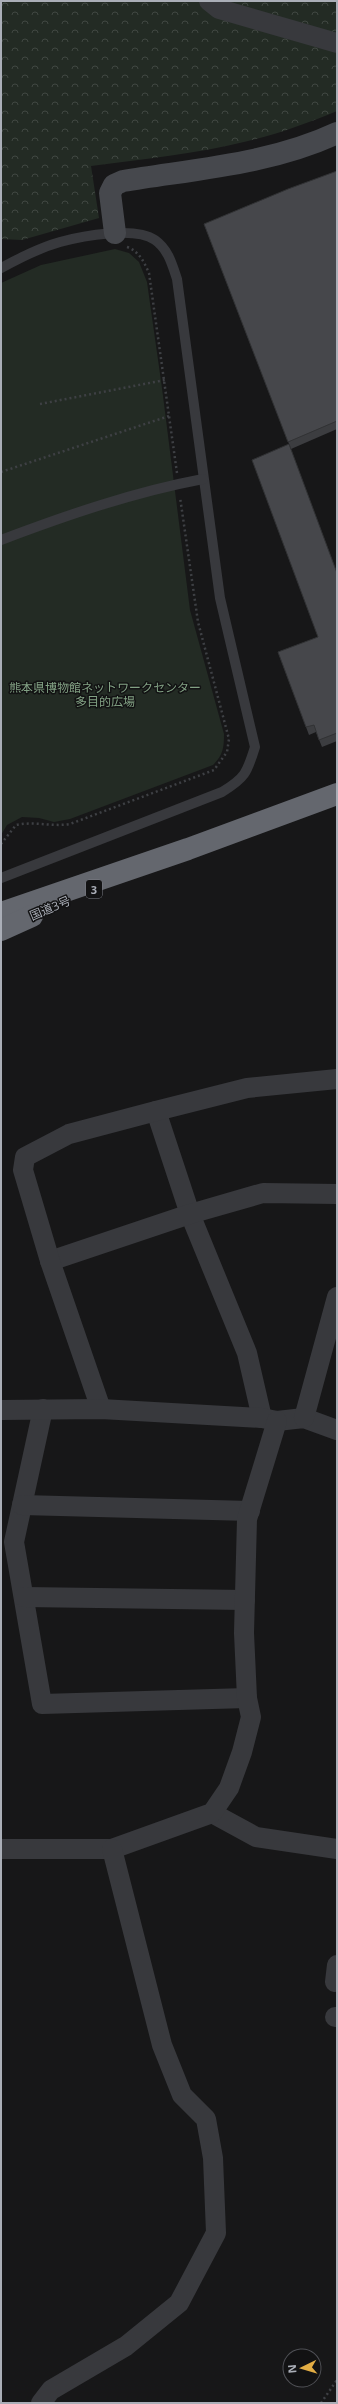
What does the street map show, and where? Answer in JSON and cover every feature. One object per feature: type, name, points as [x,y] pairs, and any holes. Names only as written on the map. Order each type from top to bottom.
[{"type":"highway","name":"国道3号","points":[[1,913],[188,849],[337,794]]},
{"type":"highway","name":"国道3号","points":[[1,930],[188,849]]},
{"type":"street","points":[[209,1],[219,9],[337,43]]},
{"type":"street","points":[[117,239],[110,193],[114,185],[131,180],[259,160],[289,152],[337,133]]},
{"type":"street","points":[[101,1409],[50,1261],[23,1170],[25,1157],[69,1134],[247,1088],[337,1079]]},
{"type":"street","points":[[1,1849],[112,1849],[212,1813],[229,1788],[242,1752],[251,1717],[247,1698],[245,1600],[247,1519],[270,1419],[247,1353],[190,1214],[156,1111]]},
{"type":"street","points":[[50,1261],[190,1214],[263,1193],[337,1194]]},
{"type":"street","points":[[304,1418],[337,1297]]},
{"type":"street","points":[[43,1409],[14,1542],[42,1704],[247,1698]]},
{"type":"street","points":[[1,1410],[101,1409],[270,1419],[304,1418],[337,1430]]},
{"type":"street","points":[[22,1505],[250,1511]]},
{"type":"street","points":[[24,1597],[245,1600]]},
{"type":"street","points":[[212,1813],[256,1837],[337,1849]]},
{"type":"street","points":[[41,2403],[51,2390],[126,2346],[179,2303],[216,2233],[213,2158],[206,2119],[182,2095],[162,2045],[112,1849]]},
{"type":"lane","points":[[1,268],[60,242],[117,239],[137,232],[155,239],[168,254],[177,278],[220,598],[255,747],[250,765],[240,781],[222,792],[1,878]]},
{"type":"lane","points":[[1,540],[74,513],[178,483],[203,479]]},
{"type":"path","points":[[1,844],[16,825],[26,823],[56,826],[70,824],[214,770],[227,752],[229,739],[198,622],[149,273],[142,259],[132,249],[117,239]]},
{"type":"path","points":[[40,404],[165,380]]},
{"type":"path","points":[[1,472],[169,416]]},
{"type":"path","points":[[321,2403],[337,2380]]},
{"type":"green space","points":[[1,1],[337,1],[337,111],[282,132],[228,146],[170,156],[91,166],[99,218],[22,240],[1,239]]},
{"type":"green space","name":"熊本県博物館ネットワークセンター 多目的広場","points":[[115,249],[129,253],[139,262],[147,282],[190,610],[224,734],[223,747],[219,758],[213,765],[70,819],[54,822],[39,818],[22,817],[7,825],[1,835],[1,283],[41,265]]},
{"type":"building","points":[[337,171],[337,421],[288,442],[204,224],[288,189]]},
{"type":"building","points":[[289,444],[337,573],[337,733],[319,740],[314,725],[306,727],[278,652],[318,637],[252,460]]}]
